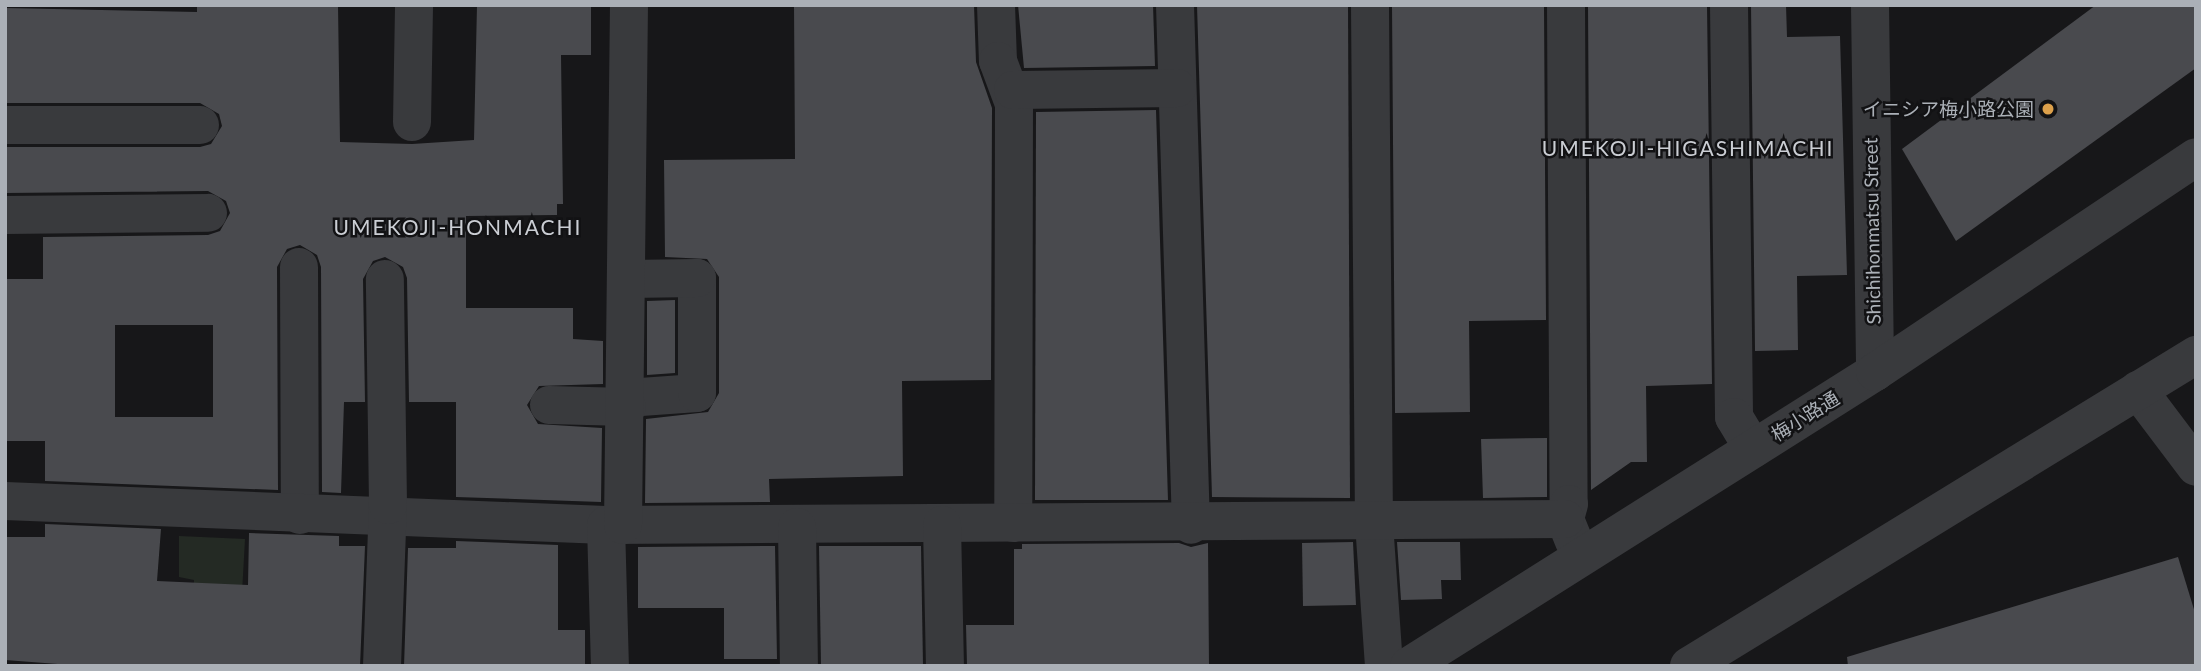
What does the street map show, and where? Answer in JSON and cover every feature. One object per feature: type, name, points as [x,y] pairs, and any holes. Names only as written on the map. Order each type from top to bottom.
[{"type":"street","points":[[412,122],[414,5]]},
{"type":"street","points":[[610,666],[615,526],[626,402],[629,5]]},
{"type":"street","points":[[996,5],[998,61],[1013,90],[1013,523]]},
{"type":"street","points":[[1175,5],[1191,525]]},
{"type":"street","points":[[1370,5],[1374,523],[1384,666]]},
{"type":"street","points":[[1566,5],[1569,504],[1565,519],[1583,558]]},
{"type":"street","points":[[1729,5],[1734,417],[1753,449]]},
{"type":"street","name":"Shichihonmatsu Street","points":[[1870,5],[1875,372]]},
{"type":"street","points":[[1013,90],[1177,88]]},
{"type":"street","points":[[5,125],[200,125]]},
{"type":"street","name":"梅小路通","points":[[1409,666],[1875,372],[2196,157]]},
{"type":"street","points":[[5,215],[208,213]]},
{"type":"street","points":[[299,267],[300,515]]},
{"type":"street","points":[[549,405],[626,402],[696,393],[697,278],[628,279]]},
{"type":"street","points":[[382,666],[385,520],[388,505],[385,279]]},
{"type":"street","points":[[1689,666],[2196,355]]},
{"type":"street","points":[[2138,390],[2196,467]]},
{"type":"street","points":[[5,501],[385,520],[615,526],[797,527],[1013,523],[1191,525],[1565,519]]},
{"type":"street","points":[[942,525],[945,666]]},
{"type":"street","points":[[797,527],[799,666]]},
{"type":"shaded area","points":[[179,536],[245,539],[238,666],[191,666],[194,580],[179,577]]},
{"type":"building","points":[[197,5],[338,5],[340,142],[412,144],[474,140],[477,5],[591,5],[591,55],[561,55],[563,204],[557,204],[557,215],[466,216],[466,308],[573,308],[573,339],[603,341],[603,384],[539,386],[527,405],[538,424],[602,428],[601,502],[456,497],[456,402],[409,402],[407,278],[403,267],[385,257],[373,261],[363,279],[365,402],[344,402],[341,493],[322,492],[321,267],[317,255],[300,245],[287,249],[277,267],[278,490],[45,481],[45,441],[5,441],[5,279],[43,279],[43,237],[208,235],[220,231],[230,213],[226,201],[208,191],[5,193],[5,147],[200,147],[211,144],[222,126],[219,114],[200,103],[5,103],[5,8],[197,12]],"holes":[[[115,325],[213,325],[213,417],[115,417]]]},
{"type":"building","points":[[794,5],[974,5],[976,62],[992,108],[991,380],[902,381],[903,476],[769,479],[770,502],[645,503],[646,419],[708,412],[719,393],[719,277],[707,259],[665,257],[664,160],[795,159]]},
{"type":"building","points":[[1018,5],[1153,5],[1155,66],[1024,68]]},
{"type":"building","points":[[1197,5],[1348,5],[1350,498],[1212,497]]},
{"type":"building","points":[[1392,5],[1544,5],[1546,320],[1469,321],[1470,412],[1395,413]]},
{"type":"building","points":[[1588,5],[1707,5],[1712,384],[1646,386],[1647,462],[1631,462],[1591,490]]},
{"type":"building","points":[[1751,5],[1786,5],[1787,37],[1840,36],[1847,275],[1797,276],[1798,350],[1755,351]]},
{"type":"building","name":"イニシア梅小路公園","points":[[2096,5],[2196,5],[2196,68],[1956,241],[1902,149]]},
{"type":"building","points":[[1156,110],[1168,500],[1035,500],[1036,112]]},
{"type":"building","points":[[675,300],[675,373],[647,375],[647,301]]},
{"type":"building","points":[[1547,438],[1547,497],[1483,498],[1481,439]]},
{"type":"building","points":[[45,524],[161,529],[157,581],[248,585],[249,533],[339,536],[339,546],[365,546],[360,666],[84,666],[5,660],[5,537],[45,537]]},
{"type":"building","points":[[456,541],[558,545],[558,630],[585,630],[585,666],[404,666],[408,548],[456,548]]},
{"type":"building","points":[[1353,542],[1356,605],[1303,606],[1302,543]]},
{"type":"building","points":[[1397,542],[1460,542],[1461,580],[1441,580],[1442,599],[1401,600]]},
{"type":"building","points":[[1179,543],[1191,547],[1208,543],[1209,666],[967,666],[966,625],[1014,625],[1014,549],[1022,549],[1022,544]]},
{"type":"building","points":[[775,546],[777,659],[724,659],[724,608],[638,608],[638,547]]},
{"type":"building","points":[[819,546],[921,546],[923,666],[821,666]]},
{"type":"building","points":[[2178,557],[2196,616],[2196,666],[1848,666],[1847,657]]},
{"type":"place","name":"イニシア梅小路公園","points":[[2048,109]]},
{"type":"district","name":"UMEKOJI-HIGASHIMACHI","points":[[1688,148]]},
{"type":"district","name":"UMEKOJI-HONMACHI","points":[[458,227]]}]
